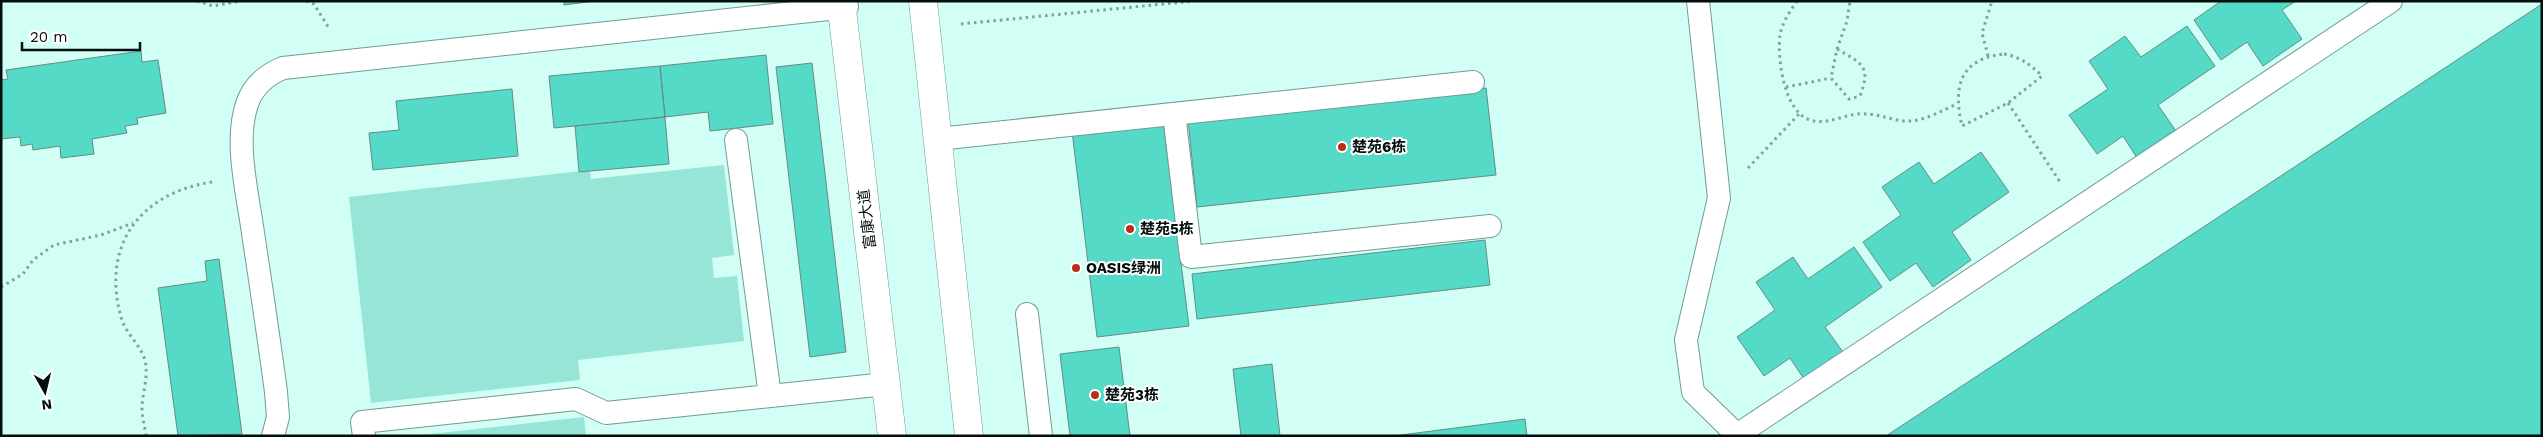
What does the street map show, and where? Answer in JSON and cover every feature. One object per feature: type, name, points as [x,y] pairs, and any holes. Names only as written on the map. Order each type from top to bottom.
[{"type":"street","name":"富康大道","points":[[844,5],[892,436]]},
{"type":"street","points":[[924,14],[969,436]]},
{"type":"lane","points":[[1698,1],[1719,198],[1686,340],[1693,392],[1737,435],[2391,1]]},
{"type":"lane","points":[[273,436],[278,417],[276,392],[245,177],[242,139],[247,103],[255,87],[267,75],[283,68],[771,8],[844,5]]},
{"type":"lane","points":[[938,139],[1473,82]]},
{"type":"lane","points":[[1174,114],[1191,257],[1490,226]]},
{"type":"lane","points":[[736,140],[770,396]]},
{"type":"lane","points":[[1027,314],[1041,436]]},
{"type":"lane","points":[[364,436],[362,422],[576,400],[606,413],[886,384]]},
{"type":"path","points":[[197,1],[213,6],[241,1]]},
{"type":"path","points":[[924,14],[1194,1]]},
{"type":"path","points":[[1797,1],[1787,14],[1780,35],[1782,69],[1788,98],[1799,114],[1810,121],[1831,121],[1866,114],[1912,122],[1957,104]]},
{"type":"path","points":[[1831,78],[1837,49],[1847,20],[1850,1]]},
{"type":"path","points":[[1988,56],[1982,33],[1992,1]]},
{"type":"path","points":[[1831,78],[1849,99],[1860,96],[1866,81],[1865,68],[1859,61],[1837,49]]},
{"type":"path","points":[[2004,54],[2018,57],[2032,66],[2042,76],[2008,103],[1962,126],[1957,104],[1960,84],[1966,69],[1974,62],[1988,56],[2004,54]]},
{"type":"path","points":[[1786,87],[1831,78]]},
{"type":"path","points":[[2008,103],[2079,209]]},
{"type":"path","points":[[1719,198],[1799,114]]},
{"type":"path","points":[[146,436],[142,409],[146,378],[145,362],[140,348],[121,320],[115,290],[120,251],[126,233],[156,202],[192,185],[245,177]]},
{"type":"path","points":[[1,287],[23,274],[33,260],[54,245],[101,235],[134,223]]},
{"type":"green space","points":[[724,165],[734,255],[712,258],[714,278],[737,276],[744,341],[578,360],[580,380],[371,403],[349,197],[590,170],[591,179]]},
{"type":"green space","points":[[584,417],[586,436],[413,436]]},
{"type":"building","points":[[564,1],[595,1],[564,5]]},
{"type":"building","points":[[2221,1],[2296,1],[2282,10],[2302,39],[2263,66],[2247,42],[2221,60],[2194,20]]},
{"type":"building","points":[[2542,4],[2542,436],[1886,436]]},
{"type":"building","points":[[2187,26],[2215,66],[2158,105],[2178,134],[2139,161],[2123,136],[2097,154],[2069,115],[2108,89],[2089,61],[2125,36],[2141,57]]},
{"type":"building","points":[[141,51],[142,62],[158,60],[166,113],[137,118],[138,124],[125,126],[127,133],[92,139],[94,154],[61,158],[60,146],[33,150],[32,144],[21,146],[20,137],[1,139],[1,80],[8,79],[6,70]]},
{"type":"building","points":[[766,55],[773,124],[710,131],[708,112],[665,117],[660,66]]},
{"type":"building","points":[[812,63],[846,352],[810,357],[776,67]]},
{"type":"building","points":[[660,66],[665,117],[554,128],[549,76]]},
{"type":"building","name":"楚苑6栋","points":[[1486,88],[1496,175],[1197,207],[1188,120]]},
{"type":"building","points":[[512,89],[518,156],[373,170],[369,133],[399,130],[396,101]]},
{"type":"building","points":[[665,117],[669,164],[579,172],[575,126]]},
{"type":"building","name":"楚苑5栋","points":[[1163,121],[1189,326],[1097,337],[1072,131]]},
{"type":"building","points":[[1981,152],[2009,192],[1952,232],[1971,260],[1933,287],[1916,263],[1890,281],[1863,242],[1901,215],[1882,187],[1919,162],[1934,184]]},
{"type":"building","points":[[1485,240],[1490,285],[1197,319],[1192,274]]},
{"type":"building","points":[[1854,247],[1882,287],[1825,327],[1845,355],[1806,382],[1790,358],[1764,376],[1737,337],[1775,310],[1756,282],[1793,257],[1808,279]]},
{"type":"building","points":[[219,259],[242,434],[178,436],[158,288],[207,281],[205,261]]},
{"type":"building","name":"楚苑3栋","points":[[1119,347],[1130,436],[1070,436],[1060,354]]},
{"type":"building","points":[[1272,364],[1280,436],[1241,436],[1233,369]]},
{"type":"building","points":[[1525,419],[1527,436],[1393,436]]},
{"type":"place","name":"楚苑6栋","points":[[1342,147]]},
{"type":"place","name":"楚苑5栋","points":[[1130,229]]},
{"type":"place","name":"OASIS绿洲","points":[[1076,268]]},
{"type":"place","name":"楚苑3栋","points":[[1095,395]]}]
